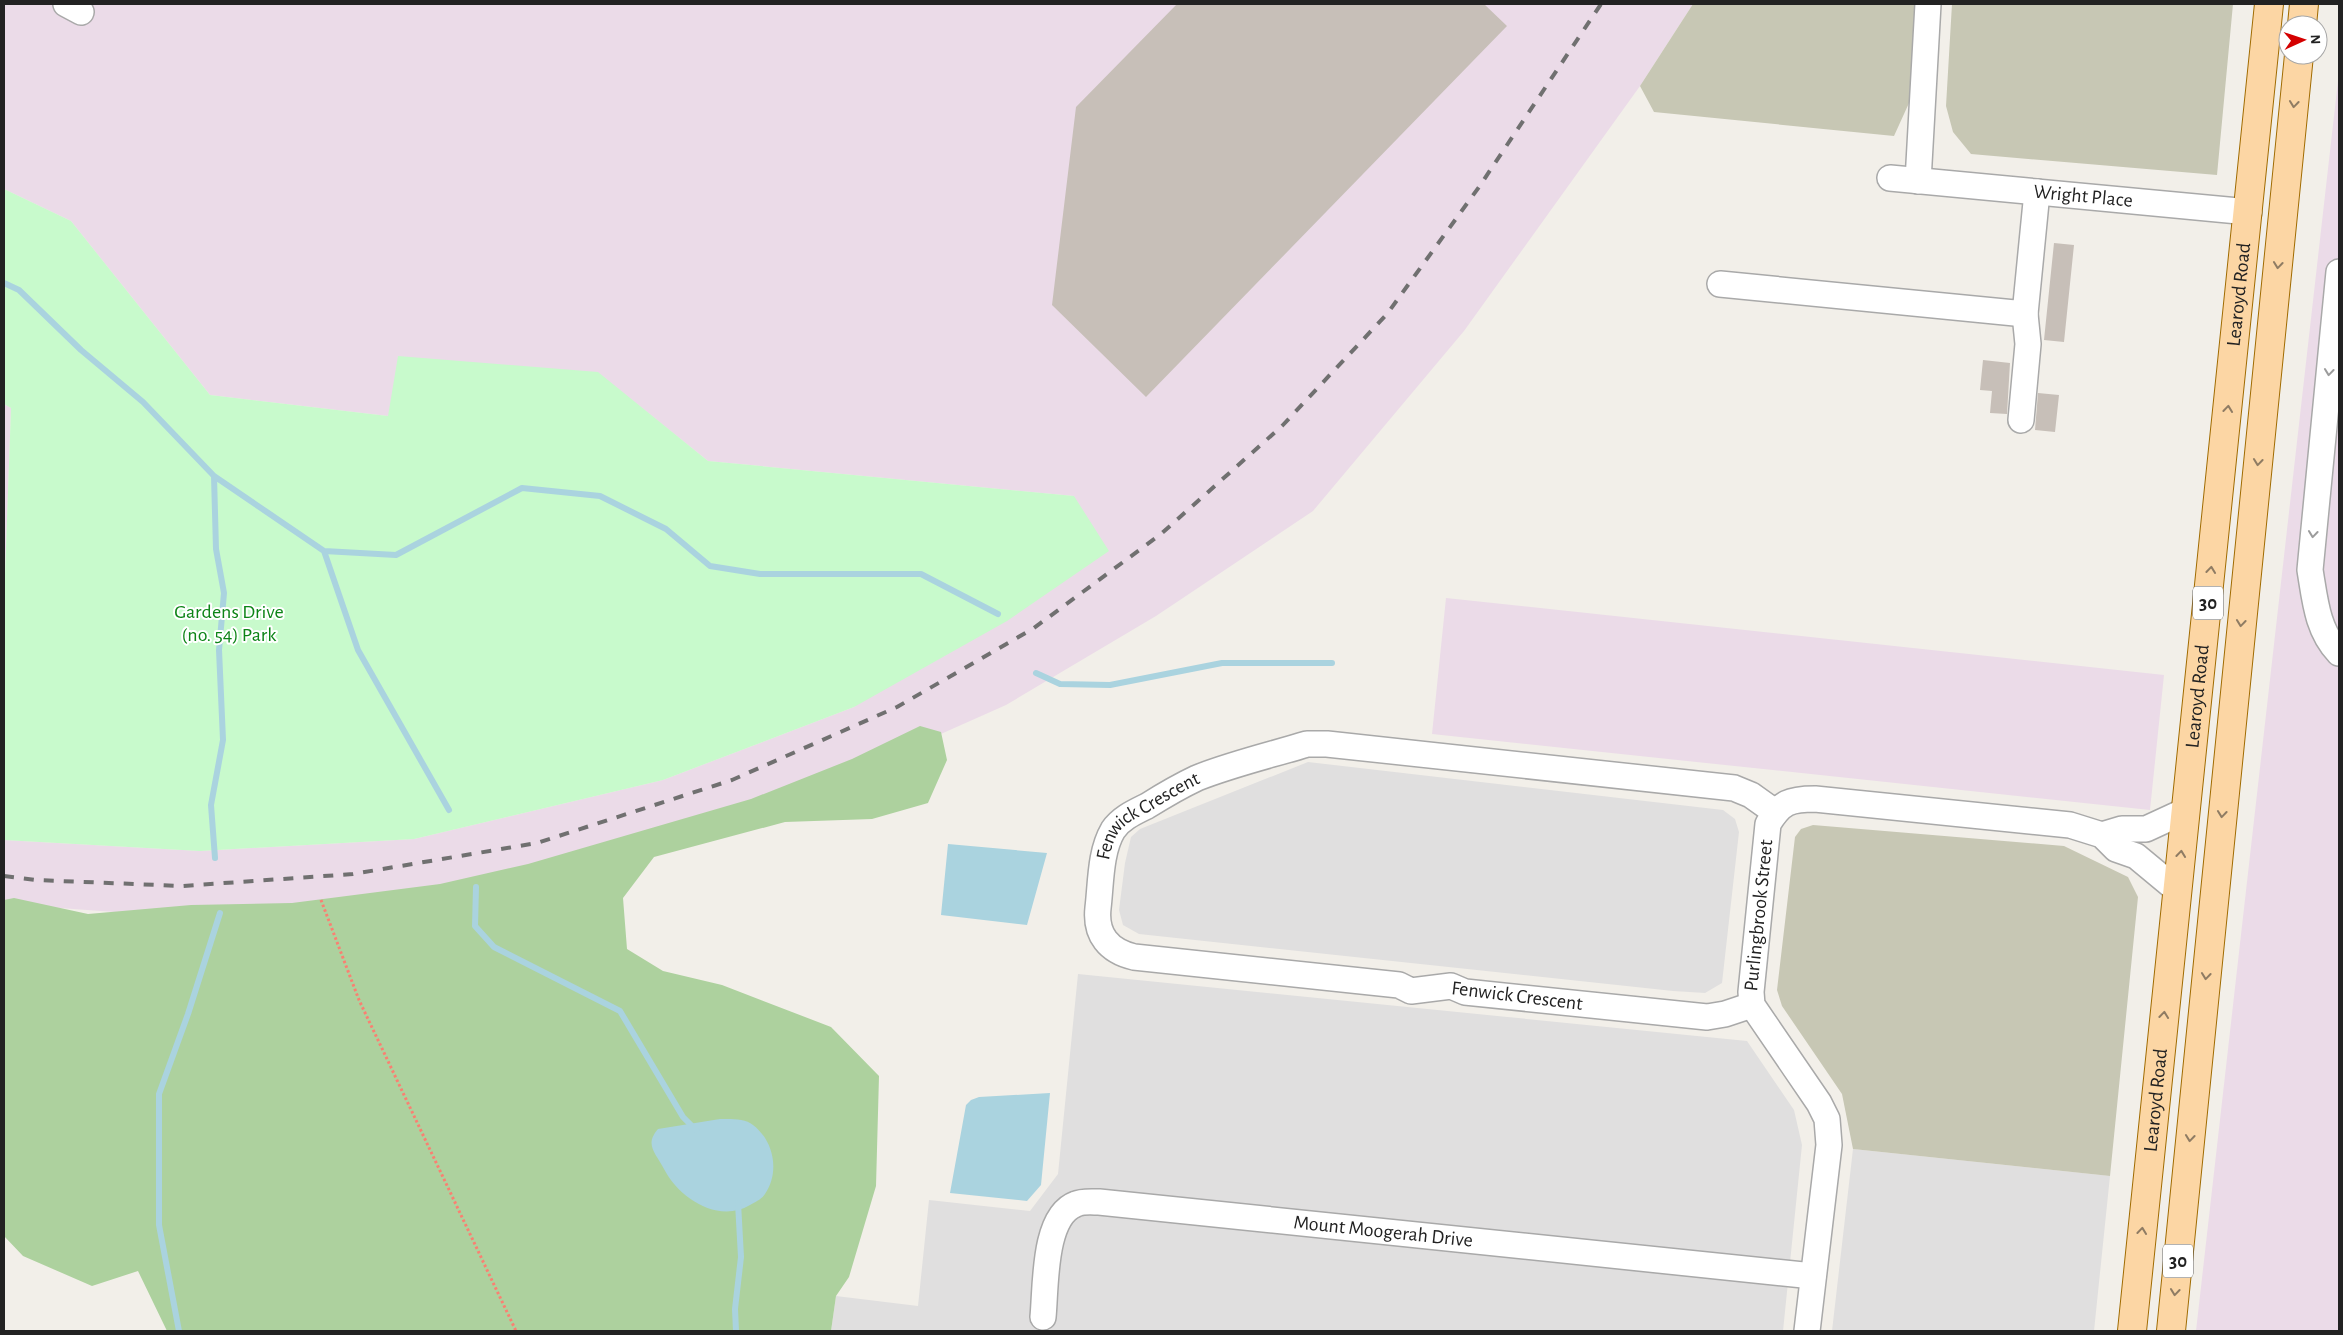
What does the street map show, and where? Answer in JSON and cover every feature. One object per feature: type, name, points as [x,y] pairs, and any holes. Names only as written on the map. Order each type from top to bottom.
[{"type":"main road","name":"Learoyd Road","points":[[2132,1331],[2269,4]]},
{"type":"main road","name":"Learoyd Road","points":[[2171,1331],[2298,65]]},
{"type":"street","points":[[1918,181],[1928,4]]},
{"type":"street","name":"Wright Place","points":[[1890,178],[2249,212]]},
{"type":"street","points":[[2021,420],[2028,344],[2025,314],[2037,192]]},
{"type":"street","points":[[2339,272],[2310,570],[2317,617],[2330,644],[2339,653]]},
{"type":"street","points":[[1720,284],[2025,314]]},
{"type":"street","name":"Fenwick Crescent","points":[[1752,1005],[1725,1014],[1707,1017],[1465,992],[1451,986],[1411,991],[1399,986],[1134,957],[1121,953],[1111,947],[1103,940],[1099,928],[1097,915],[1104,852],[1114,828],[1123,819],[1187,783],[1307,744],[1327,744],[1734,788],[1751,795],[1775,812]]},
{"type":"street","name":"Purlingbrook Street","points":[[1807,1331],[1829,1145],[1827,1119],[1819,1103],[1752,1005],[1751,992],[1768,824],[1775,812],[1784,804],[1795,799],[1815,799],[2070,825],[2102,835],[2116,849],[2145,861],[2150,868],[2177,890]]},
{"type":"street","points":[[2102,835],[2122,829],[2146,828],[2185,811]]},
{"type":"street","name":"Mount Moogerah Drive","points":[[1043,1317],[1051,1235],[1059,1217],[1076,1204],[1099,1202],[1813,1276]]},
{"type":"path","points":[[321,900],[359,1000],[516,1331]]},
{"type":"shaded area","points":[[4,4],[1693,4],[1640,86],[1464,331],[1313,511],[1156,616],[1006,705],[851,774],[409,910],[184,917],[4,904],[4,840],[200,851],[414,839],[663,780],[854,707],[1074,496],[708,461],[597,372],[388,416],[210,395],[71,221],[4,189]]},
{"type":"shaded area","points":[[1693,4],[1916,4],[1909,103],[1894,136],[1654,112],[1640,86]]},
{"type":"shaded area","points":[[1952,4],[2233,4],[2217,175],[1971,154],[1953,132],[1946,106]]},
{"type":"shaded area","points":[[2339,72],[2339,1331],[2196,1331]]},
{"type":"shaded area","points":[[4,404],[11,408],[4,603]]},
{"type":"shaded area","points":[[1446,598],[2164,675],[2150,810],[1432,734]]},
{"type":"shaded area","points":[[1308,762],[1723,810],[1735,819],[1739,832],[1722,983],[1705,993],[1673,991],[1139,934],[1123,925],[1119,910],[1125,863],[1131,837],[1140,829]]},
{"type":"shaded area","points":[[1813,825],[2064,846],[2128,877],[2138,897],[2110,1176],[1853,1149],[1842,1094],[1782,1006],[1777,990],[1795,837],[1801,829]]},
{"type":"shaded area","points":[[1078,974],[1747,1041],[1794,1110],[1802,1145],[1783,1331],[831,1331],[836,1296],[918,1306],[929,1200],[1030,1211],[1058,1174]]},
{"type":"shaded area","points":[[1853,1149],[2110,1176],[2094,1331],[1832,1331]]},
{"type":"green space","name":"Gardens Drive (no. 54) Park","points":[[4,189],[71,221],[210,395],[388,416],[398,356],[598,372],[708,461],[1074,496],[1109,551],[1007,621],[854,707],[663,780],[414,839],[200,851],[4,840],[4,603],[11,408],[4,404]]},
{"type":"green space","points":[[920,726],[941,732],[947,760],[928,803],[872,819],[785,822],[654,857],[623,898],[627,949],[663,971],[722,985],[831,1027],[879,1076],[876,1186],[849,1277],[836,1296],[831,1331],[167,1331],[138,1271],[92,1286],[23,1256],[4,1236],[4,900],[14,898],[88,914],[191,905],[292,903],[440,884],[528,864],[751,799],[852,759]]},
{"type":"water","points":[[948,844],[1047,853],[1027,925],[941,915]]},
{"type":"water","points":[[1050,1093],[1041,1185],[1027,1201],[950,1193],[966,1105],[971,1100],[979,1097]]},
{"type":"water","points":[[720,1119],[742,1120],[753,1125],[766,1139],[772,1157],[772,1176],[765,1194],[756,1202],[738,1210],[713,1210],[689,1198],[671,1180],[655,1154],[652,1144],[658,1129]]},
{"type":"building","points":[[1177,4],[1484,4],[1507,26],[1146,397],[1052,305],[1076,107]]},
{"type":"building","points":[[2054,243],[2074,245],[2064,342],[2044,340]]},
{"type":"building","points":[[1983,360],[2010,363],[2007,414],[1990,413],[1992,391],[1980,390]]},
{"type":"building","points":[[2038,393],[2059,395],[2055,432],[2035,430]]},
{"type":"waterway","points":[[4,283],[19,290],[81,350],[143,402],[214,476],[324,551],[358,650],[449,810]]},
{"type":"waterway","points":[[214,476],[216,549],[224,593],[219,650],[223,740],[211,805],[215,858]]},
{"type":"waterway","points":[[324,551],[396,555],[522,488],[600,496],[666,529],[710,566],[760,574],[921,574],[998,614]]},
{"type":"waterway","points":[[1036,673],[1060,684],[1110,685],[1222,663],[1332,663]]},
{"type":"waterway","points":[[476,887],[475,926],[494,947],[620,1011],[683,1117],[696,1130]]},
{"type":"waterway","points":[[179,1331],[159,1225],[159,1094],[188,1014],[220,913]]},
{"type":"waterway","points":[[736,1331],[735,1309],[741,1257],[738,1203]]},
{"type":"railway","points":[[4,876],[36,880],[182,886],[353,874],[537,843],[732,780],[897,707],[1034,628],[1161,534],[1282,426],[1387,314],[1479,187],[1601,4]]}]
